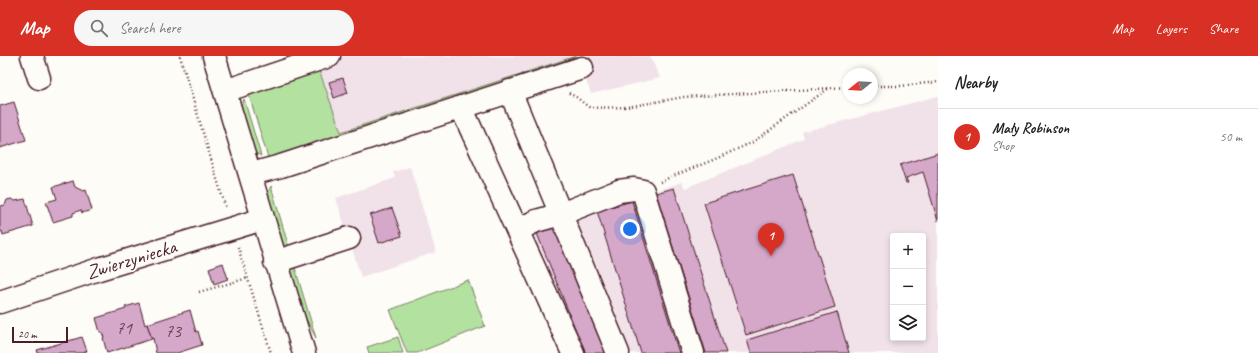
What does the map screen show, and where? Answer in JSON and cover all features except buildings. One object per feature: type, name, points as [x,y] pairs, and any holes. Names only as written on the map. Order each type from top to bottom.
[{"type":"street","points":[[32,56],[39,78]]},
{"type":"street","points":[[214,56],[251,174],[275,262],[304,353]]},
{"type":"street","points":[[225,91],[329,56]]},
{"type":"street","points":[[251,174],[281,166],[582,68]]},
{"type":"street","points":[[510,91],[618,353]]},
{"type":"street","points":[[461,107],[518,230],[572,353]]},
{"type":"street","points":[[518,230],[536,221],[561,214],[619,191],[634,189],[643,191],[693,353]]},
{"type":"street","name":"Zwierzyniecka","points":[[0,302],[99,269],[263,218]]},
{"type":"street","points":[[275,262],[349,238]]},
{"type":"path","points":[[180,56],[227,211]]},
{"type":"path","points":[[878,86],[899,86],[938,82]]},
{"type":"path","points":[[568,93],[576,97],[590,108],[627,107],[684,97],[842,87]]},
{"type":"path","points":[[643,191],[673,176],[753,142],[830,88]]},
{"type":"path","points":[[236,242],[271,353]]},
{"type":"path","points":[[199,292],[248,278]]},
{"type":"shaded area","points":[[314,56],[576,56],[341,132]]},
{"type":"shaded area","points":[[577,56],[650,56],[660,78],[591,94]]},
{"type":"shaded area","points":[[938,96],[938,353],[579,353],[531,231],[682,182],[685,188],[804,139],[802,132]]},
{"type":"shaded area","points":[[410,167],[436,252],[361,277],[336,198],[395,178],[393,172]]},
{"type":"green space","points":[[576,56],[579,61],[274,158],[268,158],[249,95],[319,70],[341,132]]},
{"type":"green space","points":[[244,99],[261,156],[254,152],[239,109]]},
{"type":"green space","points":[[271,186],[290,251],[283,251],[267,196]]},
{"type":"green space","points":[[293,261],[316,338],[302,311],[288,265]]},
{"type":"green space","points":[[468,280],[485,326],[417,353],[407,353],[390,310]]},
{"type":"green space","points":[[398,337],[403,353],[369,353],[367,347]]},
{"type":"place","name":"Mały Robinson","points":[[771,256]]}]
